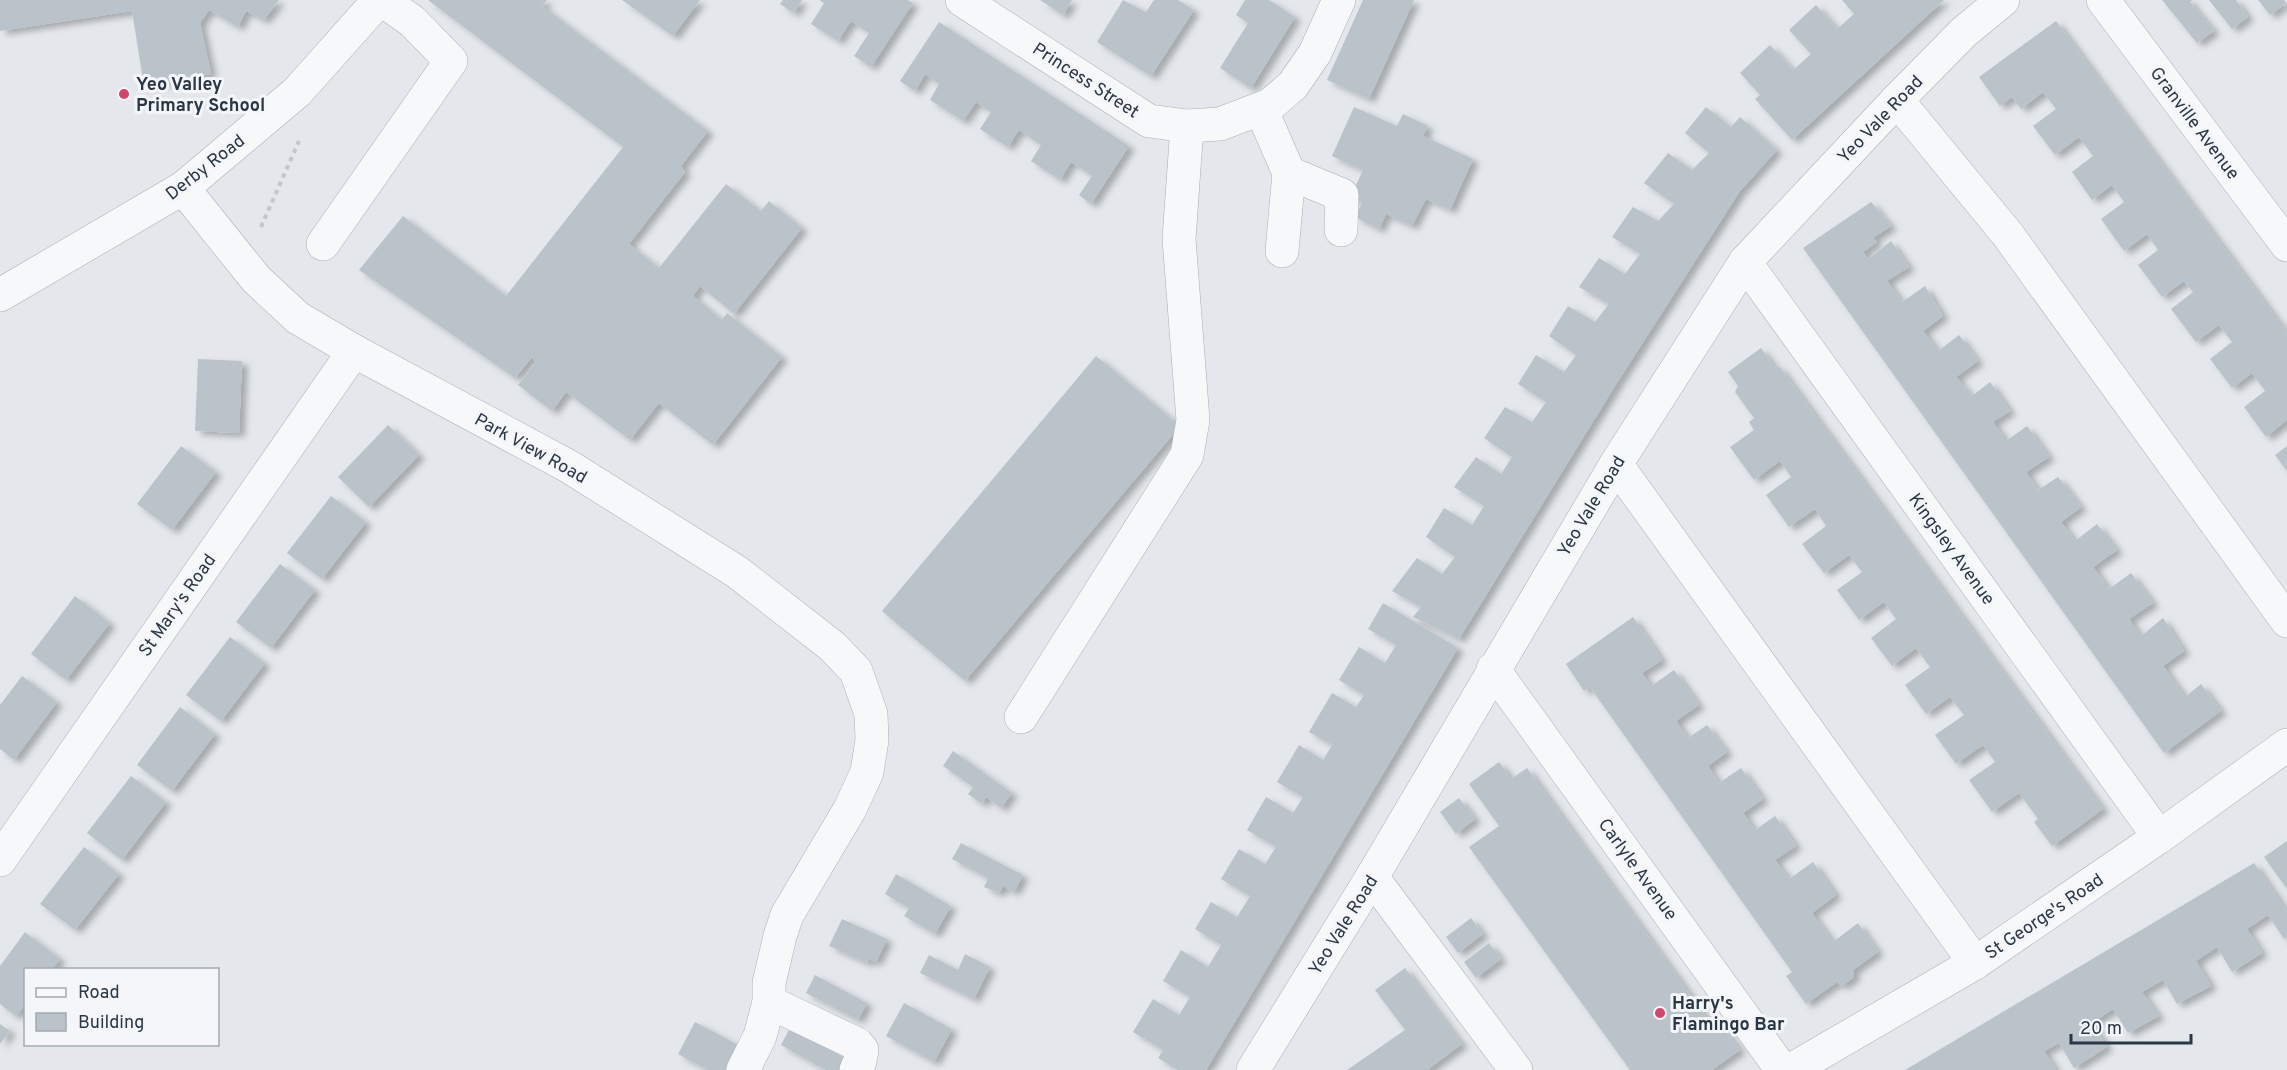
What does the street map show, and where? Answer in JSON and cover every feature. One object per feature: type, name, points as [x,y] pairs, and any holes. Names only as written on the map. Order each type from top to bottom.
[{"type":"street","name":"Derby Road","points":[[0,295],[183,188],[297,92],[381,0]]},
{"type":"street","points":[[323,244],[451,60],[412,21],[381,0]]},
{"type":"street","name":"Princess Street","points":[[963,0],[1149,121],[1187,126],[1220,124],[1269,105],[1293,85],[1315,53],[1339,0]]},
{"type":"street","name":"Yeo Vale Road","points":[[1253,1070],[1372,877],[1616,464],[1745,262],[1897,100],[1964,32],[2003,0]]},
{"type":"street","name":"Granville Avenue","points":[[2103,0],[2287,245]]},
{"type":"street","points":[[1897,100],[2008,235],[2287,621]]},
{"type":"street","points":[[1262,109],[1289,173],[1282,251]]},
{"type":"street","points":[[1021,717],[1187,455],[1193,420],[1179,239],[1187,126]]},
{"type":"street","points":[[1289,173],[1342,195],[1341,230]]},
{"type":"street","name":"Park View Road","points":[[183,188],[256,279],[298,318],[354,351],[568,466],[737,572],[832,646],[856,671],[871,714],[872,740],[867,772],[850,809],[786,915],[769,983],[769,1002],[760,1036],[743,1070]]},
{"type":"street","name":"Kingsley Avenue","points":[[1745,262],[2159,837]]},
{"type":"street","name":"St Mary's Road","points":[[0,860],[354,351]]},
{"type":"street","points":[[1616,464],[1975,963]]},
{"type":"street","name":"Carlyle Avenue","points":[[1493,669],[1782,1070]]},
{"type":"street","name":"St George's Road","points":[[1791,1070],[1975,963],[2159,837],[2287,745]]},
{"type":"street","points":[[1372,877],[1516,1070]]},
{"type":"street","points":[[769,1002],[857,1044],[861,1050],[860,1061],[855,1070]]},
{"type":"path","points":[[244,265],[300,138],[297,92]]},
{"type":"building","points":[[0,0],[279,0],[264,20],[246,11],[238,27],[209,10],[200,23],[211,74],[144,86],[132,11],[0,31]]},
{"type":"building","points":[[428,0],[547,0],[542,6],[708,131],[681,166],[685,172],[629,244],[659,268],[726,184],[761,211],[769,201],[802,228],[734,314],[700,286],[693,296],[722,320],[727,313],[782,357],[713,445],[659,403],[630,440],[566,392],[552,411],[518,385],[536,362],[532,357],[515,378],[359,270],[403,216],[506,296],[623,147]]},
{"type":"building","points":[[622,0],[700,0],[673,36]]},
{"type":"building","points":[[783,0],[802,0],[794,13],[780,4]]},
{"type":"building","points":[[819,0],[908,0],[913,3],[871,67],[854,56],[869,33],[851,21],[838,41],[811,24],[824,3]]},
{"type":"building","points":[[1040,0],[1072,0],[1063,15]]},
{"type":"building","points":[[1123,0],[1146,12],[1154,0],[1178,0],[1194,10],[1151,76],[1097,42]]},
{"type":"building","points":[[1245,0],[1269,0],[1295,17],[1251,88],[1220,68],[1248,23],[1236,15]]},
{"type":"building","points":[[1363,0],[1414,0],[1369,99],[1327,80]]},
{"type":"building","points":[[1842,0],[1944,0],[1792,140],[1755,99],[1760,95],[1740,73],[1770,45],[1793,70],[1811,54],[1789,30],[1816,5],[1837,29],[1854,14]]},
{"type":"building","points":[[2162,0],[2193,0],[2190,2],[2214,31],[2197,43]]},
{"type":"building","points":[[2209,0],[2236,0],[2248,17],[2232,29]]},
{"type":"building","points":[[2258,0],[2284,0],[2286,3],[2270,15]]},
{"type":"building","points":[[2056,21],[2287,333],[2287,420],[2266,437],[2244,407],[2265,391],[2252,373],[2232,388],[2210,359],[2232,342],[2219,325],[2196,342],[2171,309],[2193,292],[2184,281],[2162,297],[2138,265],[2158,250],[2147,234],[2124,251],[2101,219],[2124,202],[2112,185],[2092,200],[2072,172],[2093,156],[2079,137],[2055,155],[2033,126],[2056,109],[2043,92],[2021,109],[2012,97],[2000,106],[1979,77]]},
{"type":"building","points":[[939,22],[1129,146],[1091,204],[1079,195],[1092,176],[1071,162],[1060,180],[1031,161],[1041,145],[1019,130],[1008,147],[980,129],[991,112],[976,102],[963,121],[930,100],[939,84],[925,74],[915,91],[900,81]]},
{"type":"building","points":[[1354,107],[1397,126],[1403,114],[1428,126],[1423,136],[1473,159],[1450,210],[1426,199],[1412,226],[1386,214],[1379,229],[1355,217],[1362,203],[1350,198],[1363,170],[1332,156]]},
{"type":"building","points":[[1706,107],[1731,127],[1740,117],[1777,150],[1740,191],[1615,386],[1459,639],[1413,617],[1421,607],[1392,591],[1417,558],[1442,574],[1455,557],[1426,537],[1444,508],[1472,525],[1484,506],[1454,487],[1476,457],[1501,474],[1512,457],[1484,438],[1505,407],[1532,422],[1546,402],[1518,384],[1536,355],[1564,372],[1576,355],[1549,336],[1568,306],[1595,322],[1609,304],[1579,287],[1599,258],[1625,274],[1640,254],[1612,237],[1633,207],[1658,221],[1674,204],[1644,183],[1668,153],[1692,170],[1709,153],[1685,133]]},
{"type":"building","points":[[1871,202],[1891,226],[1873,238],[1877,242],[1863,252],[1868,259],[1891,241],[1909,267],[1887,281],[1902,302],[1925,286],[1943,316],[1923,331],[1938,351],[1959,335],[1978,361],[1956,377],[1972,396],[1990,382],[2010,411],[1993,422],[2006,441],[2027,426],[2049,457],[2026,472],[2038,490],[2058,477],[2081,507],[2061,522],[2075,541],[2097,524],[2117,550],[2093,567],[2109,589],[2131,573],[2153,603],[2129,619],[2141,636],[2163,618],[2184,651],[2163,666],[2185,697],[2201,684],[2221,711],[2164,753],[1803,248]]},
{"type":"building","points":[[1761,348],[1776,369],[1779,366],[2103,809],[2052,846],[2034,822],[2038,819],[2019,793],[1992,812],[1969,780],[1995,762],[1983,745],[1956,764],[1935,735],[1964,715],[1950,697],[1926,714],[1905,685],[1930,667],[1916,648],[1892,666],[1871,638],[1896,619],[1884,602],[1859,620],[1837,590],[1862,572],[1849,555],[1824,573],[1802,544],[1826,526],[1815,509],[1789,527],[1766,495],[1791,477],[1780,461],[1754,480],[1730,447],[1754,430],[1749,422],[1754,418],[1735,392],[1738,386],[1728,372]]},
{"type":"building","points":[[1096,356],[1180,426],[965,681],[882,611]]},
{"type":"building","points":[[198,359],[242,361],[239,433],[195,431]]},
{"type":"building","points":[[388,425],[419,455],[369,507],[338,477]]},
{"type":"building","points":[[181,446],[216,472],[172,530],[137,504]]},
{"type":"building","points":[[2287,446],[2287,471],[2275,455]]},
{"type":"building","points":[[331,496],[366,522],[322,579],[287,553]]},
{"type":"building","points":[[280,564],[315,590],[271,648],[236,622]]},
{"type":"building","points":[[75,596],[110,623],[66,680],[31,654]]},
{"type":"building","points":[[1383,603],[1458,648],[1206,1070],[1178,1070],[1158,1058],[1163,1050],[1133,1032],[1153,999],[1179,1015],[1190,997],[1163,981],[1181,950],[1208,967],[1221,945],[1195,929],[1211,902],[1237,917],[1250,896],[1221,879],[1239,849],[1265,864],[1276,847],[1247,830],[1266,797],[1293,813],[1303,797],[1277,782],[1299,745],[1323,760],[1332,745],[1309,732],[1332,693],[1356,707],[1364,695],[1339,680],[1359,647],[1385,663],[1396,645],[1368,629]]},
{"type":"building","points":[[1633,617],[1662,660],[1642,673],[1651,686],[1674,670],[1699,705],[1676,721],[1688,738],[1707,725],[1727,752],[1708,766],[1719,783],[1741,768],[1763,799],[1743,813],[1755,830],[1775,816],[1796,846],[1775,860],[1789,879],[1813,862],[1836,895],[1812,913],[1833,942],[1858,923],[1878,952],[1853,970],[1854,977],[1842,986],[1837,982],[1806,1004],[1786,976],[1792,972],[1590,687],[1584,691],[1566,664]]},
{"type":"building","points":[[230,637],[265,663],[221,721],[186,695]]},
{"type":"building","points":[[22,676],[57,702],[14,760],[0,749],[0,705]]},
{"type":"building","points":[[180,707],[215,734],[172,791],[137,765]]},
{"type":"building","points":[[953,751],[1012,793],[1001,808],[986,797],[982,804],[968,794],[973,787],[943,766]]},
{"type":"building","points":[[1499,762],[1511,779],[1527,768],[1712,1025],[1718,1020],[1740,1050],[1712,1070],[1630,1070],[1469,847],[1499,826],[1469,784]]},
{"type":"building","points":[[131,776],[166,802],[122,860],[87,833]]},
{"type":"building","points":[[1459,798],[1475,819],[1456,834],[1440,812]]},
{"type":"building","points":[[2287,841],[2287,889],[2264,857]]},
{"type":"building","points":[[961,843],[1023,875],[1014,892],[1003,886],[999,893],[984,887],[988,878],[952,859]]},
{"type":"building","points":[[84,847],[119,874],[75,930],[40,904]]},
{"type":"building","points":[[2254,863],[2287,912],[2287,936],[2284,939],[2268,915],[2247,929],[2262,953],[2232,972],[2217,947],[2196,961],[2211,986],[2177,1004],[2163,980],[2142,992],[2159,1016],[2128,1033],[2113,1009],[2092,1023],[2107,1047],[2074,1068],[2059,1043],[2044,1051],[2056,1070],[1905,1070]]},
{"type":"building","points":[[896,874],[951,906],[935,934],[904,916],[909,908],[885,894]]},
{"type":"building","points":[[1471,918],[1483,934],[1458,953],[1446,937]]},
{"type":"building","points":[[842,919],[887,939],[876,962],[869,959],[867,963],[829,946]]},
{"type":"building","points":[[25,932],[60,959],[53,968],[24,968],[24,1006],[16,1016],[0,1004],[0,966]]},
{"type":"building","points":[[1489,943],[1501,959],[1476,978],[1464,962]]},
{"type":"building","points":[[965,954],[990,967],[974,999],[920,973],[929,955],[958,970]]},
{"type":"building","points":[[1405,968],[1462,1044],[1427,1070],[1347,1070],[1405,1030],[1375,990]]},
{"type":"building","points":[[815,975],[867,1003],[858,1020],[806,993]]},
{"type":"building","points":[[904,1003],[952,1029],[934,1062],[886,1036]]},
{"type":"building","points":[[695,1022],[740,1046],[727,1070],[708,1070],[678,1054]]},
{"type":"building","points":[[0,1024],[10,1031],[0,1044]]},
{"type":"building","points":[[790,1028],[847,1059],[841,1070],[826,1070],[781,1045]]},
{"type":"place","name":"Yeo Valley Primary School","points":[[124,94]]},
{"type":"place","name":"Harry's Flamingo Bar","points":[[1660,1013]]}]
